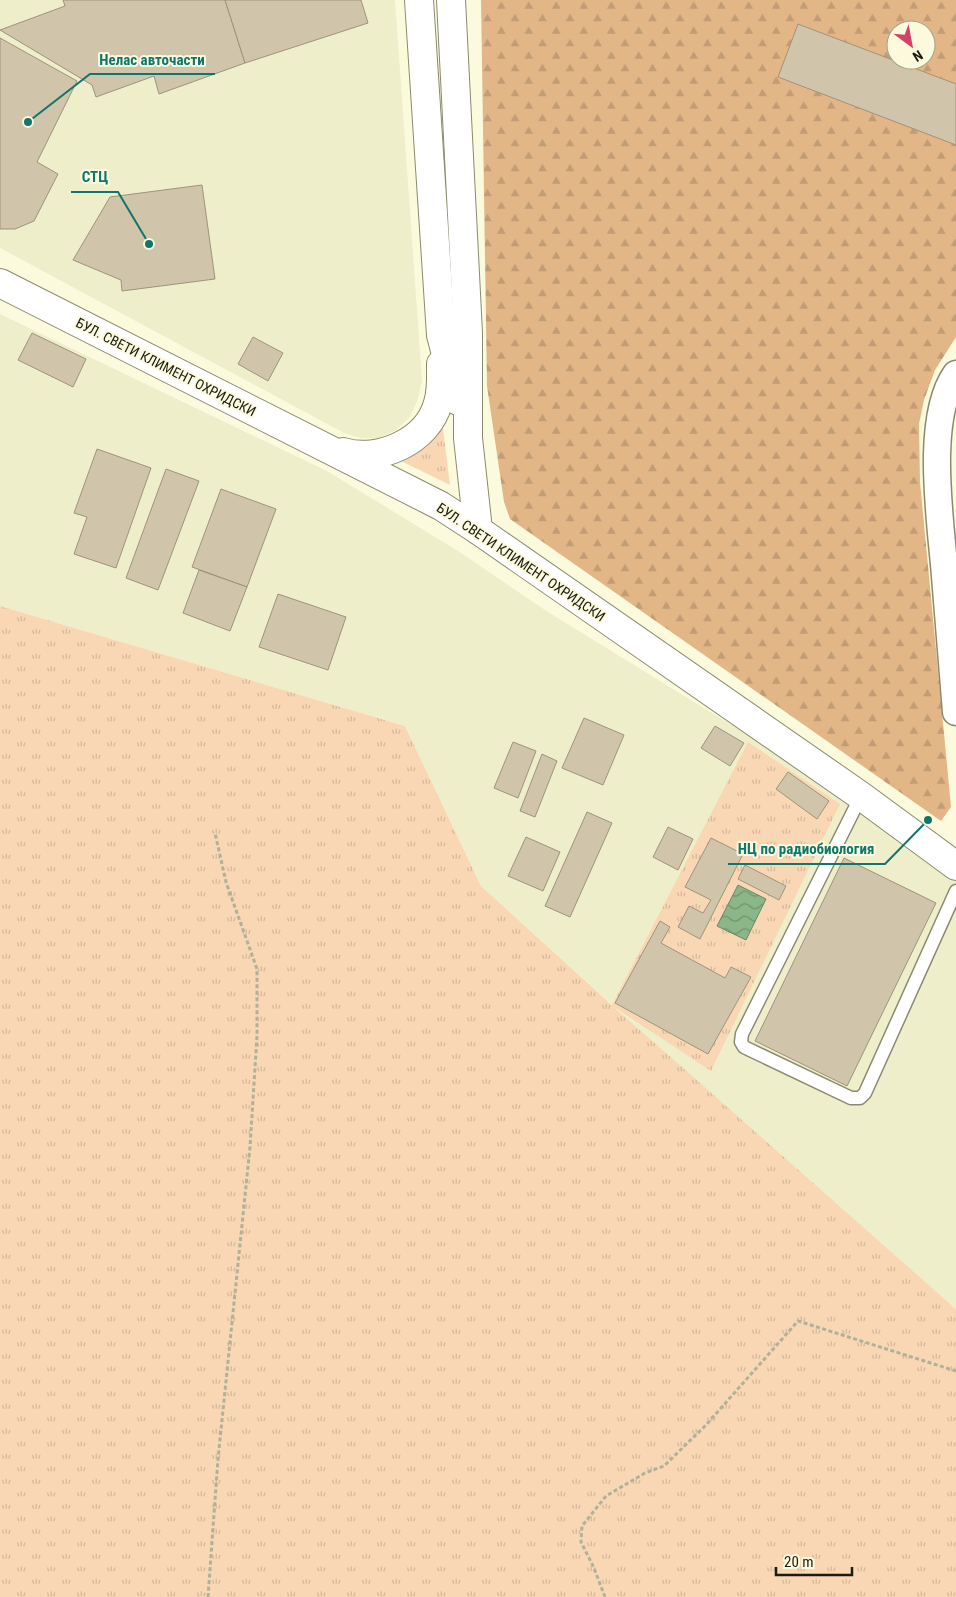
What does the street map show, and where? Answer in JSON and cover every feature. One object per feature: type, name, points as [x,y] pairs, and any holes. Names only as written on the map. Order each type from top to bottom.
[{"type":"main road","points":[[318,444],[348,454],[376,454],[393,449],[416,436],[425,427],[438,404],[441,335],[419,0]]},
{"type":"main road","points":[[451,0],[468,333],[468,438],[478,530]]},
{"type":"main road","name":"БУЛ. СВЕТИ КЛИМЕНТ ОХРИДСКИ","points":[[0,283],[441,506],[861,796],[956,866]]},
{"type":"main road","points":[[441,335],[468,438]]},
{"type":"street","points":[[956,374],[944,401],[939,428],[937,480],[956,712]]},
{"type":"lane","points":[[861,796],[742,1034],[741,1042],[744,1047],[851,1098],[860,1098],[865,1093],[956,891]]},
{"type":"path","points":[[208,1597],[218,1459],[250,1147],[257,1036],[257,968],[226,882],[215,833]]},
{"type":"path","points":[[605,1597],[594,1568],[581,1542],[582,1526],[606,1496],[645,1473],[664,1466],[706,1425],[798,1320],[956,1371]]},
{"type":"shaded area","points":[[0,0],[395,0],[422,380],[418,399],[410,417],[396,430],[379,438],[361,438],[344,433],[0,248]]},
{"type":"shaded area","points":[[0,314],[327,471],[458,551],[548,612],[918,840],[956,866],[956,1309],[689,1074],[481,886],[405,726],[0,606]]},
{"type":"green space","points":[[481,0],[956,0],[956,337],[935,370],[924,400],[919,424],[920,482],[951,807],[941,821],[510,519],[504,502],[487,386]]},
{"type":"green space","points":[[441,426],[443,429],[450,485],[399,460]]},
{"type":"green space","points":[[0,606],[405,726],[481,886],[612,1005],[748,742],[840,804],[711,1071],[614,1007],[956,1309],[956,1597],[0,1597]]},
{"type":"water","points":[[738,885],[766,899],[746,940],[717,926]]},
{"type":"building","points":[[63,0],[225,0],[245,63],[159,94],[154,76],[96,97],[92,85],[0,30],[65,6]]},
{"type":"building","points":[[225,0],[361,0],[368,23],[245,63]]},
{"type":"building","points":[[798,24],[886,57],[886,70],[919,70],[956,84],[956,145],[778,77]]},
{"type":"building","points":[[0,38],[77,81],[37,162],[58,174],[34,221],[15,229],[0,229]]},
{"type":"building","points":[[202,185],[215,279],[122,291],[121,280],[73,260],[110,197]]},
{"type":"building","points":[[32,333],[86,359],[73,387],[18,360]]},
{"type":"building","points":[[253,337],[283,353],[268,381],[238,364]]},
{"type":"building","points":[[97,449],[151,468],[116,568],[74,554],[87,517],[74,513]]},
{"type":"building","points":[[166,469],[199,481],[158,590],[126,578]]},
{"type":"building","points":[[221,489],[276,509],[247,587],[192,567]]},
{"type":"building","points":[[199,570],[247,587],[230,631],[183,613]]},
{"type":"building","points":[[278,594],[346,617],[328,670],[259,647]]},
{"type":"building","points":[[584,718],[624,735],[603,785],[562,768]]},
{"type":"building","points":[[715,726],[744,743],[730,766],[701,748]]},
{"type":"building","points":[[513,742],[536,751],[518,798],[494,788]]},
{"type":"building","points":[[542,754],[557,761],[535,817],[520,811]]},
{"type":"building","points":[[788,772],[829,801],[817,819],[776,789]]},
{"type":"building","points":[[587,812],[612,823],[570,917],[545,906]]},
{"type":"building","points":[[668,827],[693,839],[678,870],[653,857]]},
{"type":"building","points":[[526,837],[560,852],[543,891],[508,876]]},
{"type":"building","points":[[711,838],[743,854],[700,939],[678,927],[689,906],[703,913],[711,900],[685,887]]},
{"type":"building","points":[[844,858],[936,903],[847,1086],[755,1041]]},
{"type":"building","points":[[745,865],[786,886],[779,900],[738,879]]},
{"type":"building","points":[[660,921],[670,927],[661,943],[725,978],[731,967],[751,977],[708,1054],[615,1003]]},
{"type":"place","name":"Нелас авточасти","points":[[28,122]]},
{"type":"place","name":"СТЦ","points":[[149,244]]},
{"type":"place","name":"НЦ по радиобиология","points":[[928,820]]}]
